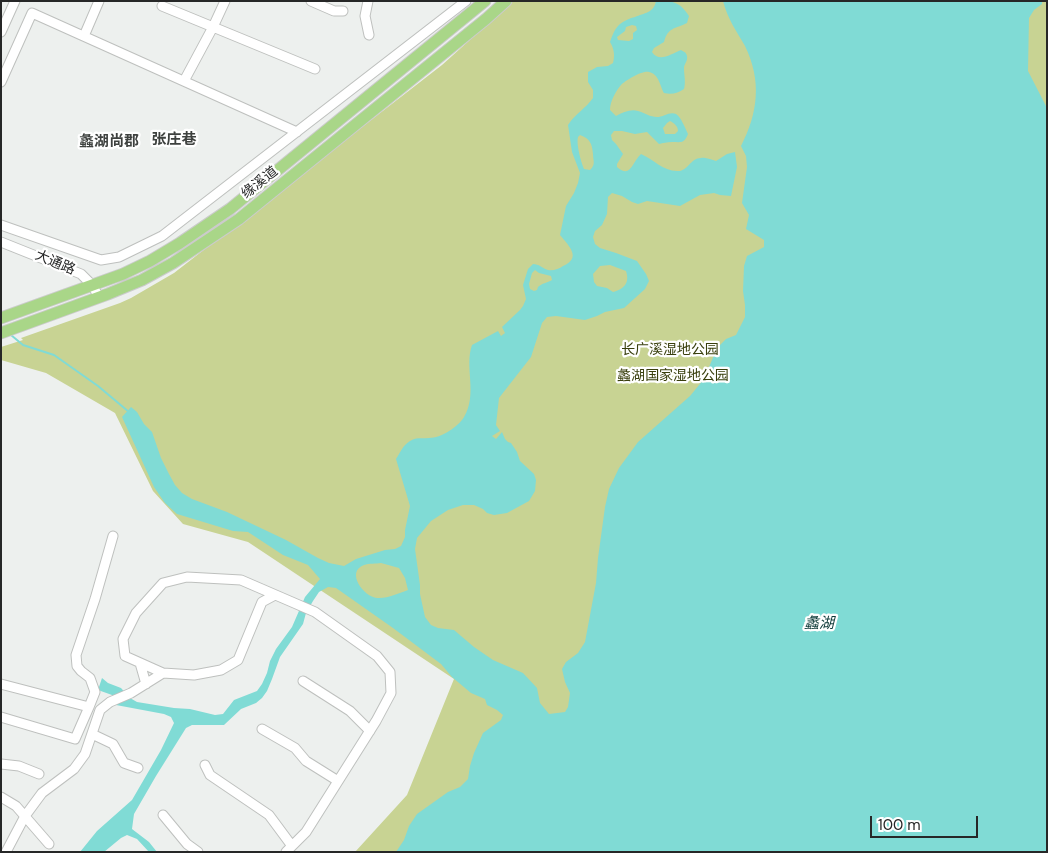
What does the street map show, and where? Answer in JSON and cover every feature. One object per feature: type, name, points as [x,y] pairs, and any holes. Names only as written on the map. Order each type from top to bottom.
[{"type":"main road","name":"缘溪道","points":[[1,318],[122,274],[150,261],[180,243],[230,209],[485,1]]},
{"type":"main road","name":"缘溪道","points":[[1,333],[142,280],[173,263],[240,219],[506,1]]},
{"type":"street","points":[[1,32],[15,1]]},
{"type":"street","points":[[84,36],[99,1]]},
{"type":"street","points":[[184,81],[225,1]]},
{"type":"street","points":[[311,1],[334,11],[343,11]]},
{"type":"street","points":[[368,1],[365,16],[369,35]]},
{"type":"street","points":[[1,225],[101,260],[119,257],[162,236],[466,1]]},
{"type":"street","points":[[158,15],[163,3],[213,27],[315,69]]},
{"type":"street","points":[[1,82],[32,12],[297,132]]},
{"type":"street","name":"大通路","points":[[1,242],[80,274],[92,285],[99,297]]},
{"type":"street","points":[[1,717],[74,739],[95,692],[90,678],[77,666],[76,655],[96,599],[113,536]]},
{"type":"street","points":[[205,764],[210,775],[270,815],[289,849],[306,832],[370,731],[392,692],[390,672],[377,656],[315,612],[241,580],[187,577],[162,583],[136,613],[123,639],[125,656],[163,673],[194,675],[221,670],[238,660],[262,602],[258,588]]},
{"type":"street","points":[[262,602],[275,595]]},
{"type":"street","points":[[140,663],[146,684]]},
{"type":"street","points":[[6,852],[25,816],[42,793],[74,769],[85,754],[100,710],[110,702],[132,693],[163,673]]},
{"type":"street","points":[[302,681],[350,711],[370,731]]},
{"type":"street","points":[[1,684],[89,707]]},
{"type":"street","points":[[262,729],[295,748],[306,761],[338,781]]},
{"type":"street","points":[[92,734],[113,744],[124,764],[138,768]]},
{"type":"street","points":[[1,764],[19,766],[39,774]]},
{"type":"street","points":[[1,798],[16,806],[49,844]]},
{"type":"street","points":[[163,816],[187,844],[198,852]]},
{"type":"green space","name":"长广溪湿地公园","points":[[513,1],[1047,1],[1047,852],[355,852],[407,795],[454,679],[248,542],[183,524],[153,491],[115,413],[46,373],[1,360],[1,347],[23,340],[21,338],[120,303],[174,273],[442,65]]},
{"type":"water","name":"蠡湖","points":[[656,1],[675,3],[682,7],[689,16],[687,23],[670,31],[664,42],[654,48],[652,52],[658,57],[662,57],[681,50],[687,55],[684,68],[684,89],[670,94],[664,93],[655,75],[649,72],[638,74],[621,85],[613,97],[610,110],[616,116],[633,110],[654,117],[674,113],[680,118],[688,134],[682,142],[659,144],[647,132],[635,134],[614,131],[611,135],[612,140],[623,154],[617,167],[625,171],[628,170],[641,154],[667,169],[681,171],[694,160],[704,158],[716,161],[727,154],[735,152],[737,167],[731,196],[714,193],[700,195],[680,206],[647,201],[638,204],[612,193],[608,197],[607,214],[593,237],[595,244],[600,248],[637,261],[649,281],[645,289],[624,308],[605,312],[585,320],[556,316],[547,317],[542,323],[531,357],[499,398],[496,425],[500,431],[492,436],[496,439],[502,432],[505,439],[511,443],[520,461],[534,474],[536,480],[535,491],[529,501],[507,513],[494,515],[474,505],[463,505],[448,510],[431,521],[417,538],[415,549],[420,594],[425,617],[431,625],[454,630],[493,660],[523,673],[537,688],[540,703],[549,714],[565,712],[568,707],[570,693],[562,669],[566,662],[578,653],[585,642],[596,583],[609,489],[619,468],[638,442],[690,396],[704,379],[717,348],[726,339],[736,335],[745,317],[743,291],[744,266],[747,256],[764,247],[764,240],[746,229],[749,215],[742,203],[747,167],[746,156],[741,146],[747,134],[754,109],[756,84],[754,72],[745,46],[730,19],[723,1],[1042,1],[1042,4],[1034,10],[1029,18],[1028,71],[1047,108],[1047,852],[396,852],[417,814],[448,792],[460,787],[468,779],[474,753],[483,733],[501,720],[503,715],[487,705],[485,699],[471,693],[452,677],[441,664],[393,628],[336,588],[328,587],[319,592],[313,601],[306,613],[303,624],[280,657],[267,691],[262,698],[256,703],[241,709],[224,725],[192,725],[186,728],[134,814],[132,829],[149,842],[157,852],[149,852],[137,839],[127,835],[104,852],[80,852],[97,831],[132,800],[161,750],[174,723],[171,717],[164,714],[116,705],[112,695],[98,690],[102,678],[108,683],[121,688],[130,698],[137,702],[190,709],[215,715],[223,714],[234,700],[257,691],[267,673],[276,649],[292,627],[305,597],[320,579],[308,565],[283,555],[248,532],[233,531],[177,514],[165,503],[154,487],[122,417],[131,407],[137,412],[144,424],[152,432],[161,458],[175,485],[182,493],[286,540],[318,558],[329,563],[344,566],[356,559],[401,546],[405,537],[410,506],[396,459],[410,441],[434,438],[444,434],[464,417],[468,408],[471,390],[469,362],[472,345],[498,331],[501,336],[505,333],[502,327],[520,310],[526,299],[523,285],[528,269],[533,264],[548,270],[554,270],[569,263],[572,259],[572,252],[560,235],[566,206],[574,193],[580,173],[572,152],[568,125],[593,98],[593,90],[588,82],[588,72],[597,67],[608,66],[613,63],[614,52],[610,42],[617,28],[627,20],[648,12],[655,5]],"holes":[[[636,26],[637,30],[633,33],[633,39],[629,41],[618,40],[617,37],[625,31],[626,27]],[[670,121],[676,125],[678,131],[675,134],[665,134],[663,128]],[[580,135],[591,144],[594,162],[590,170],[584,169],[579,153],[578,140]],[[610,265],[626,271],[627,282],[625,285],[613,292],[607,288],[597,286],[594,282],[593,274],[600,266]],[[535,270],[551,276],[552,280],[538,287],[537,290],[530,289],[529,284],[532,273]],[[381,563],[399,568],[405,578],[408,590],[393,596],[372,597],[362,589],[356,578],[359,568],[368,564]]]},
{"type":"waterway","points":[[11,335],[23,345],[54,355],[98,386],[129,412]]},
{"type":"district","name":"张庄巷","points":[[174,140]]},
{"type":"district","name":"蠡湖尚郡","points":[[109,142]]},
{"type":"park label","name":"蠡湖国家湿地公园","points":[[673,376]]}]
